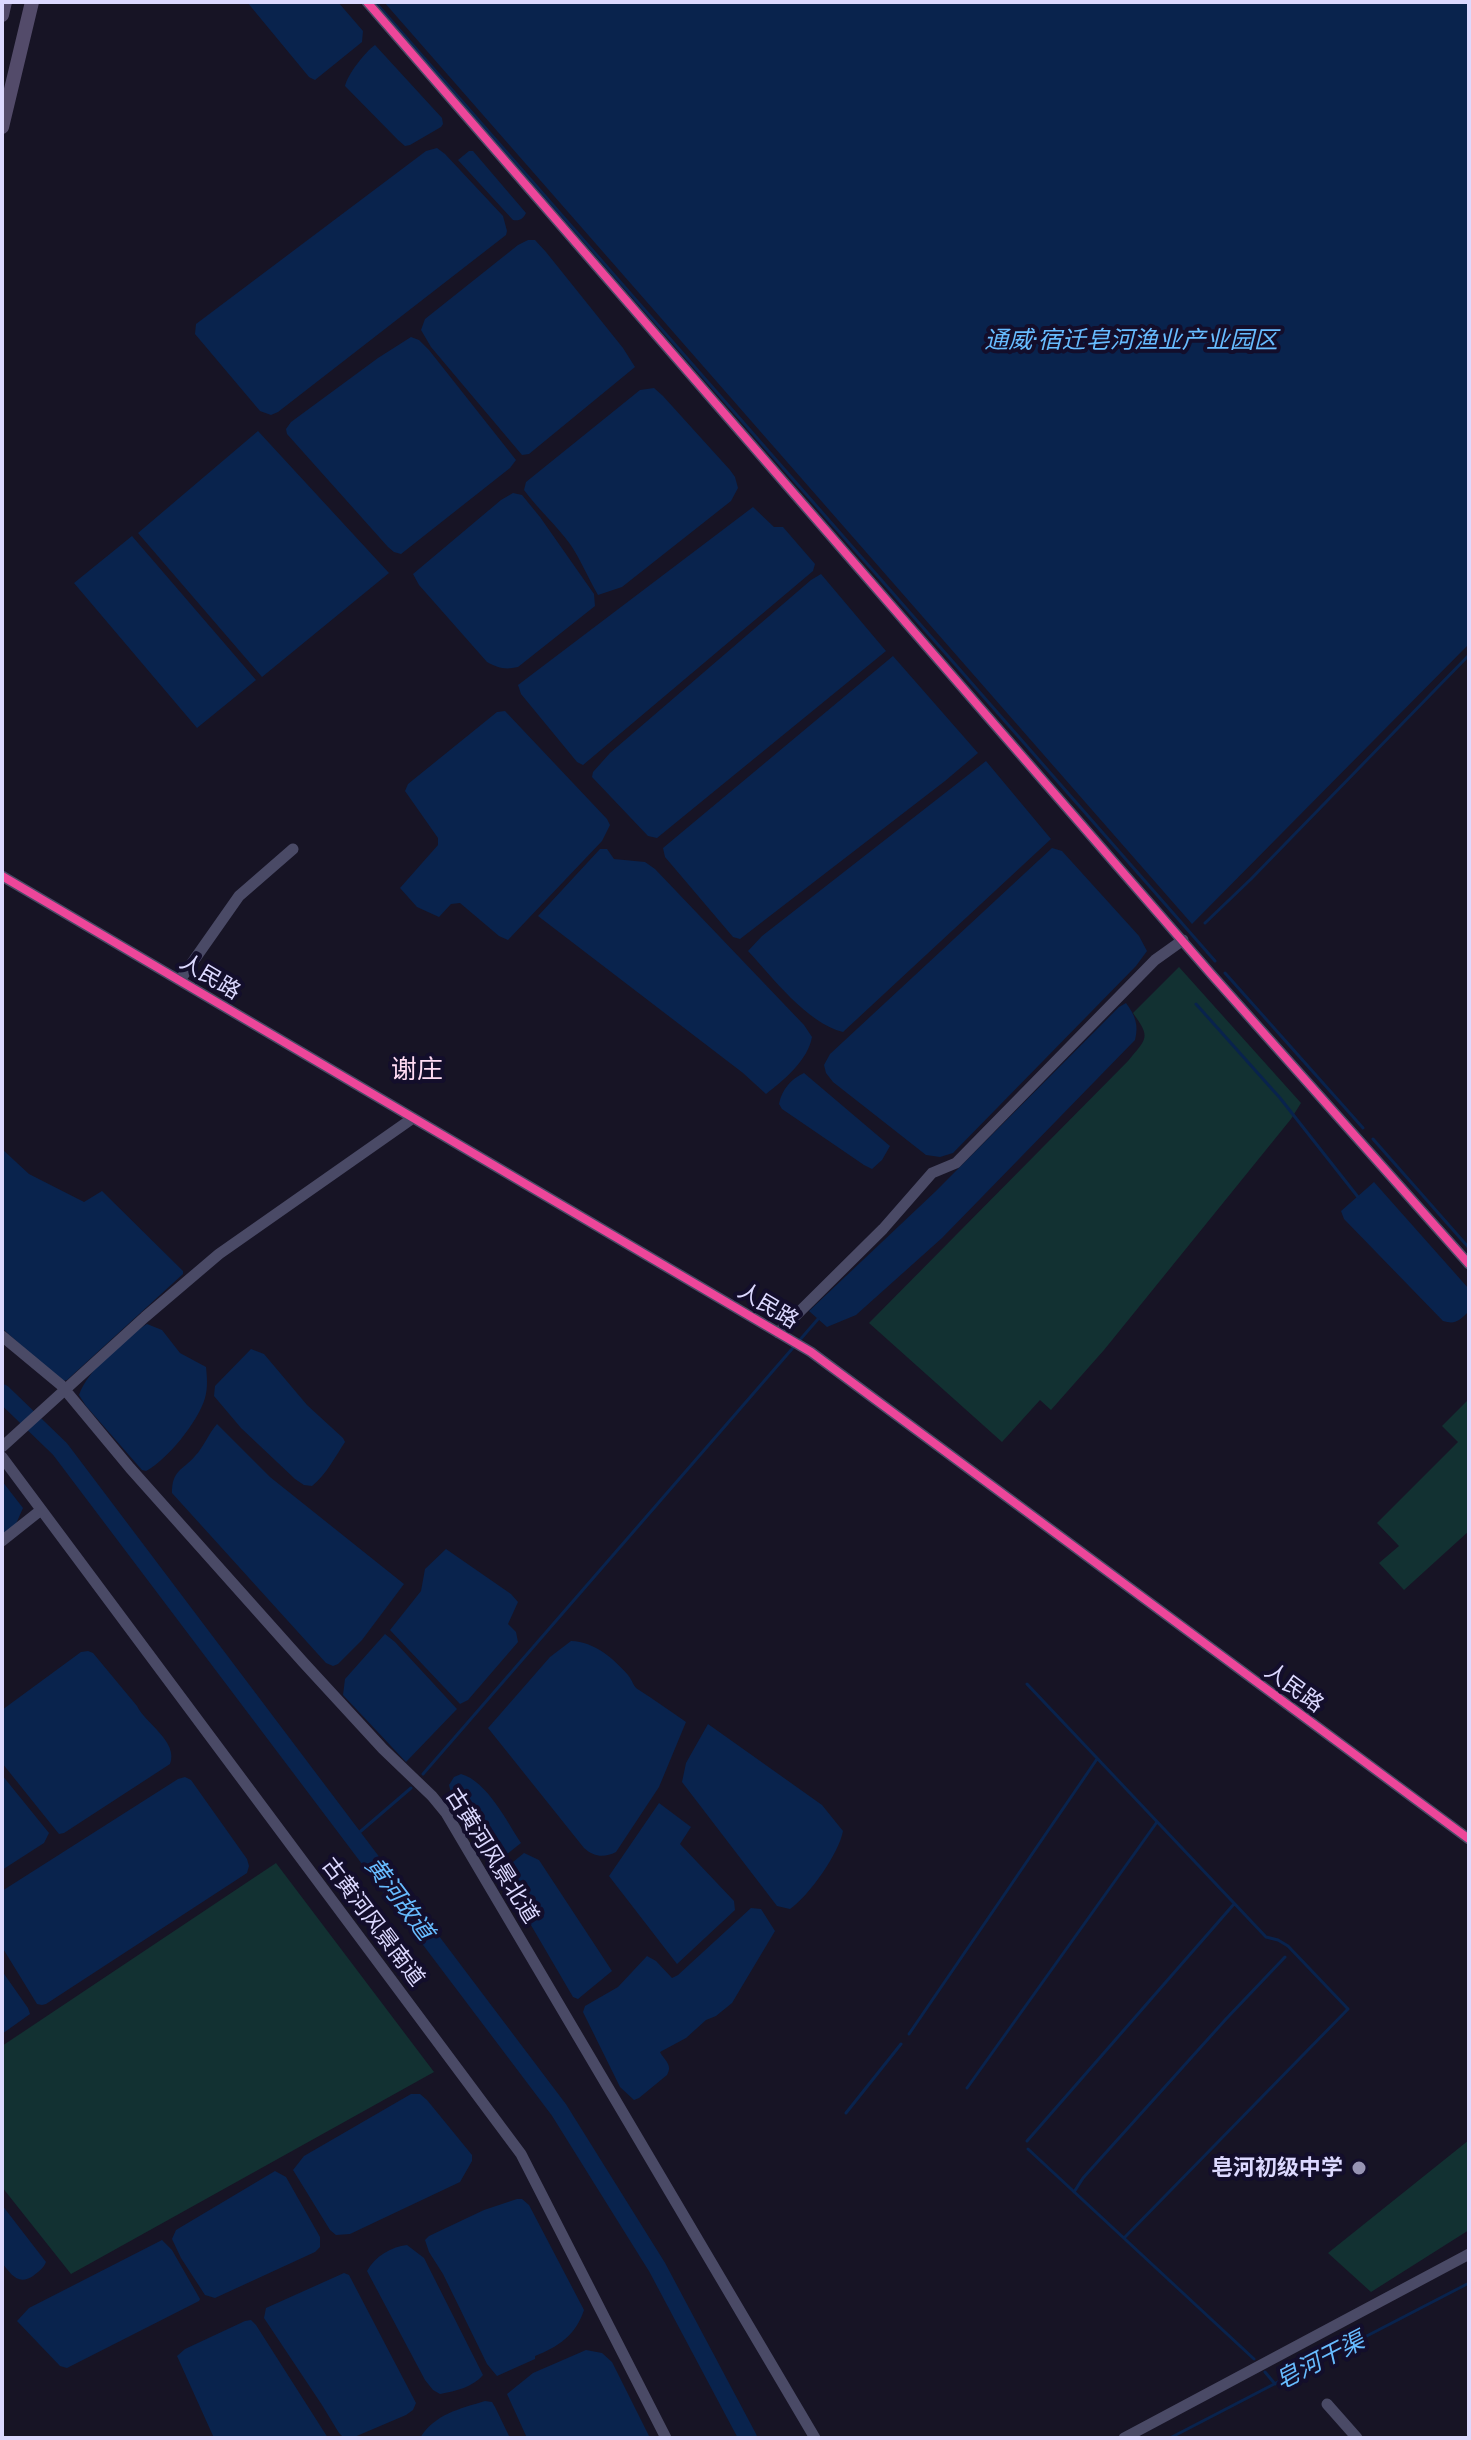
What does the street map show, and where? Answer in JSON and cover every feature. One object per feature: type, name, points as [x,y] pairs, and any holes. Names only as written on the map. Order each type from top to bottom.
[{"type":"main road","points":[[2,15],[5,2]]},
{"type":"main road","points":[[2,127],[32,2]]},
{"type":"street","points":[[367,2],[777,477],[1469,1264]]},
{"type":"street","points":[[180,980],[239,896],[293,849]]},
{"type":"street","name":"人民路","points":[[2,876],[796,1344],[1469,1839]]},
{"type":"street","points":[[778,1333],[883,1229],[932,1173],[956,1163],[1149,966],[1183,940]]},
{"type":"street","points":[[2,1446],[219,1254],[413,1118]]},
{"type":"street","name":"古黄河风景北道","points":[[2,1336],[62,1393],[303,1662],[446,1813],[815,2438]]},
{"type":"street","name":"古黄河风景南道","points":[[2,1457],[521,2154],[666,2438]]},
{"type":"street","points":[[2,1541],[41,1510]]},
{"type":"street","points":[[1124,2438],[1469,2254]]},
{"type":"street","points":[[1327,2404],[1357,2438]]},
{"type":"green space","points":[[1179,967],[1301,1103],[1104,1350],[1051,1410],[1040,1400],[1002,1442],[869,1323],[1128,1061],[1144,1038],[1133,1013]]},
{"type":"green space","points":[[1469,1399],[1469,1531],[1404,1590],[1379,1563],[1399,1546],[1377,1523],[1458,1442],[1442,1426]]},
{"type":"green space","points":[[276,1863],[434,2072],[71,2274],[2,2187],[2,2046]]},
{"type":"green space","points":[[1469,2140],[1469,2230],[1371,2292],[1328,2253]]},
{"type":"water","points":[[247,2],[338,2],[363,31],[362,42],[315,80],[309,77]]},
{"type":"water","name":"通威·宿迁皂河渔业产业园区","points":[[384,2],[1469,2],[1469,644],[1192,924]]},
{"type":"water","points":[[375,45],[442,118],[441,127],[410,145],[405,146],[398,140],[345,86],[357,64]]},
{"type":"water","points":[[437,148],[503,216],[506,235],[278,412],[271,415],[260,411],[195,334],[196,324],[426,151]]},
{"type":"water","points":[[473,151],[526,213],[522,218],[513,220],[458,160]]},
{"type":"water","points":[[528,240],[535,240],[546,252],[635,367],[529,454],[522,455],[431,347],[421,330],[425,319]]},
{"type":"water","points":[[411,337],[429,350],[516,460],[401,554],[388,547],[287,434],[286,429],[291,422]]},
{"type":"water","points":[[654,388],[730,470],[738,488],[731,501],[622,587],[598,595],[570,544],[524,490],[526,482],[640,390]]},
{"type":"water","points":[[258,431],[389,573],[262,677],[138,533]]},
{"type":"water","points":[[513,493],[522,495],[540,517],[594,594],[595,606],[518,667],[505,668],[487,662],[419,585],[413,574]]},
{"type":"water","points":[[753,507],[774,527],[783,527],[815,564],[813,571],[583,765],[577,762],[521,694],[518,685]]},
{"type":"water","points":[[132,536],[256,680],[197,728],[74,583]]},
{"type":"water","points":[[821,574],[886,651],[657,838],[648,836],[592,777],[593,772],[610,753]]},
{"type":"water","points":[[893,656],[978,753],[740,939],[733,937],[665,857],[663,848]]},
{"type":"water","points":[[505,711],[610,825],[602,841],[508,940],[460,903],[451,904],[439,917],[417,907],[400,888],[438,845],[438,838],[405,791],[408,784],[497,712]]},
{"type":"water","points":[[986,761],[1051,839],[843,1032],[816,1019],[791,998],[748,951],[762,936]]},
{"type":"water","points":[[1052,848],[1062,851],[1139,936],[1147,951],[1136,966],[953,1153],[940,1157],[926,1155],[833,1082],[824,1065],[830,1054]]},
{"type":"water","points":[[600,849],[607,849],[614,859],[645,862],[655,869],[804,1025],[812,1037],[806,1054],[766,1094],[538,916]]},
{"type":"water","points":[[1126,1003],[1135,1020],[1135,1040],[942,1238],[856,1315],[827,1327],[809,1311],[936,1191]]},
{"type":"water","points":[[804,1073],[890,1146],[872,1169],[782,1109],[779,1104],[785,1089]]},
{"type":"water","points":[[2,1149],[29,1174],[84,1202],[102,1191],[183,1271],[67,1380],[62,1381],[55,1376],[2,1328]]},
{"type":"water","points":[[1374,1182],[1469,1289],[1469,1311],[1458,1321],[1443,1321],[1344,1219],[1341,1211]]},
{"type":"water","points":[[147,1324],[162,1330],[180,1353],[206,1367],[207,1382],[201,1408],[189,1429],[163,1458],[146,1471],[79,1395],[90,1375],[108,1355]]},
{"type":"water","points":[[251,1349],[264,1354],[307,1405],[345,1442],[312,1486],[295,1479],[241,1428],[214,1396],[215,1386]]},
{"type":"water","points":[[217,1424],[270,1477],[404,1584],[362,1640],[338,1664],[333,1666],[326,1663],[172,1493],[176,1475],[198,1452]]},
{"type":"water","points":[[2,1481],[23,1508],[15,1526],[2,1536]]},
{"type":"water","points":[[446,1549],[518,1602],[508,1624],[516,1632],[518,1642],[468,1700],[460,1704],[390,1630],[421,1591],[425,1569]]},
{"type":"water","points":[[385,1634],[457,1709],[406,1762],[343,1695],[345,1679]]},
{"type":"water","points":[[571,1641],[588,1644],[603,1652],[630,1677],[637,1689],[686,1722],[659,1787],[616,1852],[607,1855],[595,1855],[584,1848],[488,1728],[550,1657]]},
{"type":"water","points":[[81,1652],[93,1653],[166,1740],[170,1748],[170,1764],[59,1834],[2,1763],[2,1710]]},
{"type":"water","points":[[708,1724],[822,1805],[843,1831],[836,1851],[822,1873],[790,1909],[777,1906],[682,1782],[686,1763]]},
{"type":"water","points":[[461,1774],[488,1793],[521,1843],[492,1866],[452,1797],[449,1785],[454,1777]]},
{"type":"water","points":[[2,1775],[49,1833],[44,1843],[2,1870]]},
{"type":"water","points":[[185,1777],[191,1780],[247,1859],[247,1873],[46,2004],[37,2004],[2,1947],[2,1891]]},
{"type":"water","points":[[659,1803],[691,1827],[680,1844],[734,1901],[735,1910],[677,1964],[609,1876]]},
{"type":"water","points":[[524,1853],[539,1860],[612,1971],[578,1999],[573,1997],[504,1879],[502,1871]]},
{"type":"water","points":[[751,1908],[761,1909],[775,1931],[732,2003],[686,2038],[660,2052],[669,2066],[669,2072],[634,2100],[620,2087],[583,2012],[585,2006],[618,1987],[647,1956],[672,1978],[678,1975]]},
{"type":"water","points":[[2,1971],[30,2014],[2,2034]]},
{"type":"water","points":[[411,2094],[420,2094],[427,2100],[472,2155],[472,2161],[460,2182],[350,2234],[336,2235],[293,2170],[304,2156]]},
{"type":"water","points":[[275,2171],[286,2177],[320,2237],[320,2247],[215,2298],[205,2295],[172,2239],[176,2230]]},
{"type":"water","points":[[517,2199],[529,2205],[584,2310],[571,2333],[559,2344],[497,2376],[487,2364],[425,2240],[484,2210]]},
{"type":"water","points":[[2,2205],[46,2262],[28,2279],[15,2277],[2,2263]]},
{"type":"water","points":[[162,2240],[172,2250],[199,2301],[67,2368],[60,2366],[17,2321],[29,2308]]},
{"type":"water","points":[[407,2245],[424,2258],[483,2375],[464,2388],[440,2394],[433,2390],[367,2271],[384,2253]]},
{"type":"water","points":[[344,2273],[349,2275],[416,2403],[406,2415],[352,2438],[339,2433],[264,2318],[266,2308]]},
{"type":"water","points":[[251,2320],[328,2438],[214,2438],[177,2356],[185,2349]]},
{"type":"water","points":[[586,2350],[602,2353],[612,2362],[650,2438],[527,2438],[507,2394],[533,2373]]},
{"type":"water","points":[[485,2401],[492,2402],[510,2438],[420,2438],[440,2418]]},
{"type":"waterway","points":[[375,2],[1215,961]]},
{"type":"waterway","points":[[1205,923],[1469,655]]},
{"type":"waterway","points":[[1225,973],[1363,1128]]},
{"type":"waterway","points":[[1196,1004],[1280,1098],[1358,1197]]},
{"type":"waterway","points":[[1373,1139],[1469,1248]]},
{"type":"waterway","points":[[423,1774],[818,1319]]},
{"type":"waterway","name":"黄河故道","points":[[2,1393],[60,1449],[559,2110],[657,2267],[748,2438]]},
{"type":"waterway","points":[[1027,1684],[1266,1937],[1288,1946],[1348,2009],[1124,2238]]},
{"type":"waterway","points":[[909,2034],[1097,1759]]},
{"type":"waterway","points":[[354,1837],[411,1788]]},
{"type":"waterway","points":[[967,2088],[1157,1822]]},
{"type":"waterway","points":[[1027,2141],[1234,1904]]},
{"type":"waterway","points":[[1074,2192],[1083,2178],[1285,1957]]},
{"type":"waterway","points":[[846,2113],[901,2044]]},
{"type":"waterway","points":[[1028,2149],[1254,2359]]},
{"type":"waterway","name":"皂河干渠","points":[[1170,2438],[1469,2283]]},
{"type":"waterway","points":[[1265,2372],[1275,2384]]},
{"type":"cycle path","points":[[367,2],[1212,975],[1469,1264]]},
{"type":"cycle path","points":[[2,876],[811,1352],[1469,1839]]},
{"type":"place","name":"皂河初级中学","points":[[1359,2168]]},
{"type":"district","name":"谢庄","points":[[417,1070]]}]
